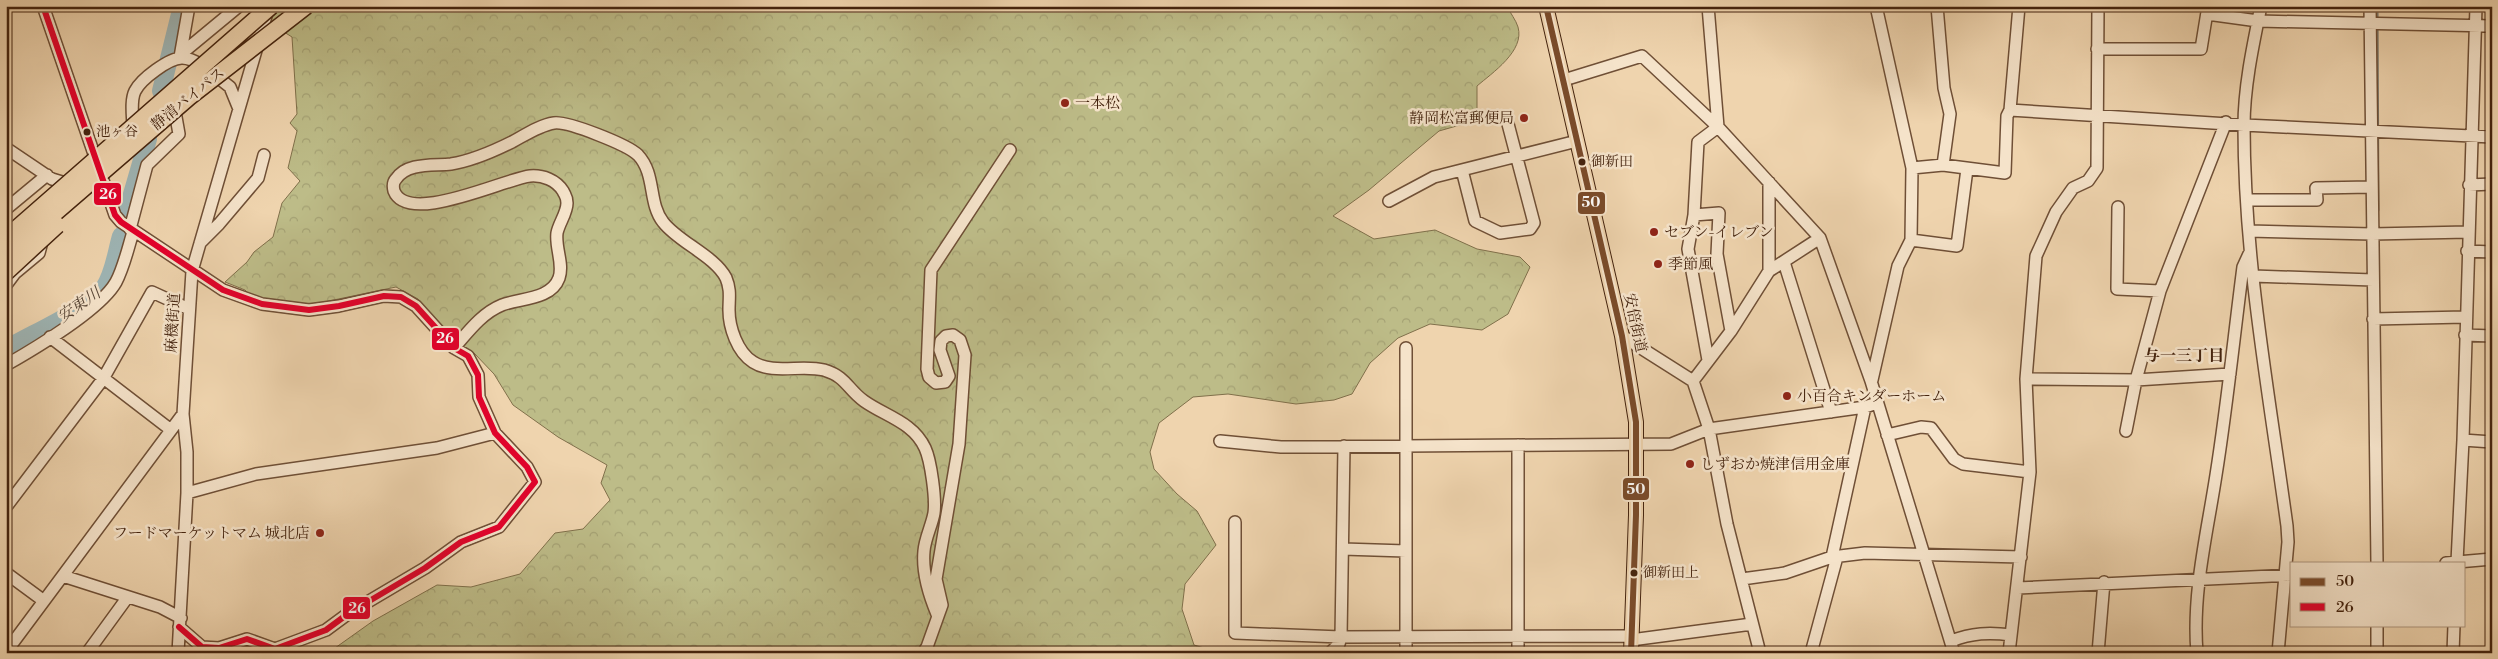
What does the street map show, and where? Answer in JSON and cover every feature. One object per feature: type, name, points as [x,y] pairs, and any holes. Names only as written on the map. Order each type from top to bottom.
[{"type":"highway","name":"静清バイパス","points":[[6,236],[270,6]]},
{"type":"highway","name":"静清バイパス","points":[[6,256],[140,139],[306,6]]},
{"type":"highway","points":[[6,236],[133,124],[204,67],[228,52],[258,44]]},
{"type":"highway","points":[[6,272],[108,177],[204,67]]},
{"type":"highway","points":[[6,223],[104,141],[150,111]]},
{"type":"highway","points":[[6,256],[140,139]]},
{"type":"main road","name":"安倍街道","points":[[1546,6],[1622,336],[1636,422],[1638,445],[1631,643]]},
{"type":"street","points":[[43,6],[115,215],[132,230],[223,290],[262,304],[309,310],[340,306],[384,296],[401,297],[416,306],[454,348],[468,356],[478,375],[479,397],[495,433],[527,467],[535,482],[499,527],[461,542],[425,568],[349,613],[326,630],[275,650],[247,639],[219,648],[202,647],[180,623],[160,607],[62,576]]},
{"type":"street","points":[[179,57],[189,6]]},
{"type":"street","points":[[140,139],[133,124],[134,92],[138,85],[159,68],[179,57],[239,6]]},
{"type":"street","name":"麻機街道","points":[[178,653],[187,493],[187,452],[183,414],[192,271],[270,6]]},
{"type":"street","points":[[1708,6],[1718,127]]},
{"type":"street","points":[[1872,381],[1898,266],[1911,240],[1912,168],[1876,6]]},
{"type":"street","points":[[1937,6],[1944,88],[1950,114],[1943,165]]},
{"type":"street","points":[[1912,168],[1943,165],[2005,173],[2007,116],[2010,110],[2019,6]]},
{"type":"street","points":[[2009,653],[2030,472],[2026,379],[2036,256],[2056,212],[2073,188],[2088,181],[2097,168],[2098,6]]},
{"type":"street","points":[[2261,6],[2244,125],[2250,252],[2287,526],[2288,575],[2278,653]]},
{"type":"street","points":[[2370,6],[2377,562]]},
{"type":"street","points":[[2476,6],[2465,317],[2463,440],[2456,562],[2492,559]]},
{"type":"street","points":[[2097,49],[2201,49],[2207,10],[2258,20],[2492,26]]},
{"type":"street","points":[[1564,80],[1642,56],[1718,127],[1820,238],[1872,381],[1877,403],[1954,653]]},
{"type":"street","points":[[179,57],[192,60],[204,67],[230,87],[239,109]]},
{"type":"street","points":[[2010,110],[2226,122],[2244,125],[2492,136]]},
{"type":"street","points":[[8,366],[106,296],[116,282],[132,230],[147,165],[179,134],[176,117]]},
{"type":"street","points":[[2126,431],[2136,380],[2160,291],[2226,122]]},
{"type":"street","points":[[454,348],[483,317],[500,306],[547,293],[556,285],[561,274],[556,249],[557,236],[560,221],[567,209],[568,199],[558,183],[546,177],[531,176],[456,199],[416,203],[404,201],[395,194],[393,186],[396,178],[404,172],[428,164],[452,164],[474,157],[554,123],[573,124],[627,147],[640,157],[649,174],[661,220],[725,275],[731,293],[729,312],[733,333],[744,354],[753,362],[767,367],[820,369],[841,376],[862,400],[901,422],[914,433],[924,447],[929,461],[935,510],[924,549],[925,573],[937,614]]},
{"type":"street","points":[[1462,170],[1474,221],[1500,233],[1530,229],[1534,224],[1508,124]]},
{"type":"street","points":[[1708,360],[1688,249],[1694,216],[1698,142],[1718,127]]},
{"type":"street","points":[[1389,201],[1434,177],[1577,141]]},
{"type":"street","points":[[6,148],[47,175],[85,189]]},
{"type":"street","points":[[923,653],[927,647],[937,614],[942,605],[936,579],[959,444],[966,355],[960,340],[952,335],[946,336],[941,341],[940,350],[949,376],[945,382],[936,383],[929,377],[927,369],[931,270],[1010,150]]},
{"type":"street","points":[[200,243],[219,224],[258,178],[264,155]]},
{"type":"street","points":[[1911,240],[1956,246],[1967,169]]},
{"type":"street","points":[[6,209],[47,175]]},
{"type":"street","points":[[1769,271],[1770,182]]},
{"type":"street","points":[[2469,185],[2492,184]]},
{"type":"street","points":[[2247,200],[2317,200],[2316,188],[2371,187]]},
{"type":"street","points":[[2118,207],[2117,289],[2160,291]]},
{"type":"street","points":[[1694,216],[1719,213],[1717,254],[1731,331]]},
{"type":"street","points":[[6,285],[15,273],[39,253],[43,243],[42,226]]},
{"type":"street","points":[[2249,231],[2372,234],[2468,232]]},
{"type":"street","points":[[1692,380],[1731,331],[1769,271],[1820,238]]},
{"type":"street","points":[[2467,251],[2492,252]]},
{"type":"street","points":[[2197,653],[2194,622],[2199,578],[2217,474],[2243,267],[2250,252]]},
{"type":"street","points":[[1784,262],[1831,412]]},
{"type":"street","points":[[2253,276],[2373,280]]},
{"type":"street","points":[[6,507],[103,378],[152,292],[190,308]]},
{"type":"street","points":[[2373,319],[2465,317]]},
{"type":"street","points":[[2465,335],[2492,336]]},
{"type":"street","points":[[1622,336],[1692,380],[1709,429],[1727,524],[1760,653]]},
{"type":"street","points":[[50,337],[171,430]]},
{"type":"street","points":[[1406,348],[1406,653]]},
{"type":"street","points":[[2026,379],[2136,380],[2230,374]]},
{"type":"street","points":[[1220,441],[1281,448],[1671,444],[1709,429],[1865,407],[1877,403]]},
{"type":"street","points":[[1811,653],[1834,557],[1865,407]]},
{"type":"street","points":[[6,652],[183,414]]},
{"type":"street","points":[[1887,435],[1921,427],[1931,428],[1954,458],[1963,464],[2030,472]]},
{"type":"street","points":[[187,493],[256,474],[437,448],[495,433]]},
{"type":"street","points":[[2463,440],[2492,442]]},
{"type":"street","points":[[1330,653],[1339,644],[1341,637],[1344,446]]},
{"type":"street","points":[[1518,446],[1518,653]]},
{"type":"street","points":[[1235,522],[1235,633],[1341,637],[1518,636],[1631,643],[1752,624]]},
{"type":"street","points":[[1343,549],[1406,551]]},
{"type":"street","points":[[1742,579],[1785,573],[1834,557],[1865,553],[2021,557]]},
{"type":"street","points":[[6,573],[44,601]]},
{"type":"street","points":[[2018,588],[2104,582],[2288,575]]},
{"type":"street","points":[[2098,653],[2104,582]]},
{"type":"street","points":[[87,653],[127,598]]},
{"type":"street","points":[[2376,653],[2377,626]]},
{"type":"street","points":[[2453,653],[2454,626]]},
{"type":"street","points":[[1951,641],[1970,634],[1989,632],[2012,635]]},
{"type":"green space","points":[[266,6],[1507,6],[1518,27],[1517,45],[1506,61],[1477,86],[1477,114],[1467,123],[1439,131],[1369,190],[1333,216],[1374,239],[1435,230],[1477,249],[1520,257],[1530,267],[1508,314],[1482,330],[1430,324],[1398,338],[1370,363],[1352,394],[1334,400],[1296,404],[1228,394],[1193,397],[1159,423],[1150,452],[1154,469],[1177,494],[1197,511],[1216,545],[1185,584],[1182,609],[1194,645],[1221,653],[328,653],[373,621],[437,585],[471,587],[520,574],[555,533],[583,529],[610,500],[601,483],[607,465],[558,437],[513,405],[494,374],[474,353],[449,337],[418,299],[396,287],[324,302],[289,307],[252,297],[245,290],[225,282],[247,262],[254,252],[273,237],[282,203],[300,181],[288,168],[297,131],[290,123],[297,114],[292,37],[257,15]]},
{"type":"waterway","name":"安東川","points":[[161,91],[182,6]]},
{"type":"waterway","points":[[2377,6],[2378,210]]},
{"type":"waterway","name":"安東川","points":[[128,208],[148,139]]},
{"type":"waterway","name":"安東川","points":[[6,349],[73,313],[97,296],[104,288],[110,276],[121,236]]},
{"type":"transit line","name":"26","points":[[43,6],[115,215],[121,222],[223,290],[262,304],[309,310],[339,306],[384,296],[401,297],[416,306],[454,348],[468,356],[478,375],[479,397],[495,433],[527,467],[535,482],[499,527],[461,542],[425,568],[349,613],[326,630],[275,649],[247,639],[219,648],[202,647],[179,627]]},
{"type":"transit line","name":"50","points":[[1546,6],[1622,336],[1636,422],[1636,515],[1631,653]]},
{"type":"place","name":"一本松","points":[[1065,103]]},
{"type":"place","name":"静岡松富郵便局","points":[[1524,118]]},
{"type":"place","name":"池ヶ谷","points":[[87,132]]},
{"type":"place","name":"御新田","points":[[1582,162]]},
{"type":"place","name":"セブン-イレブン","points":[[1654,232]]},
{"type":"place","name":"季節風","points":[[1658,264]]},
{"type":"place","name":"小百合キンダーホーム","points":[[1787,396]]},
{"type":"place","name":"しずおか焼津信用金庫","points":[[1690,464]]},
{"type":"place","name":"フードマーケットマム 城北店","points":[[320,533]]},
{"type":"place","name":"御新田上","points":[[1634,573]]},
{"type":"district","name":"与一三丁目","points":[[2184,356]]}]
